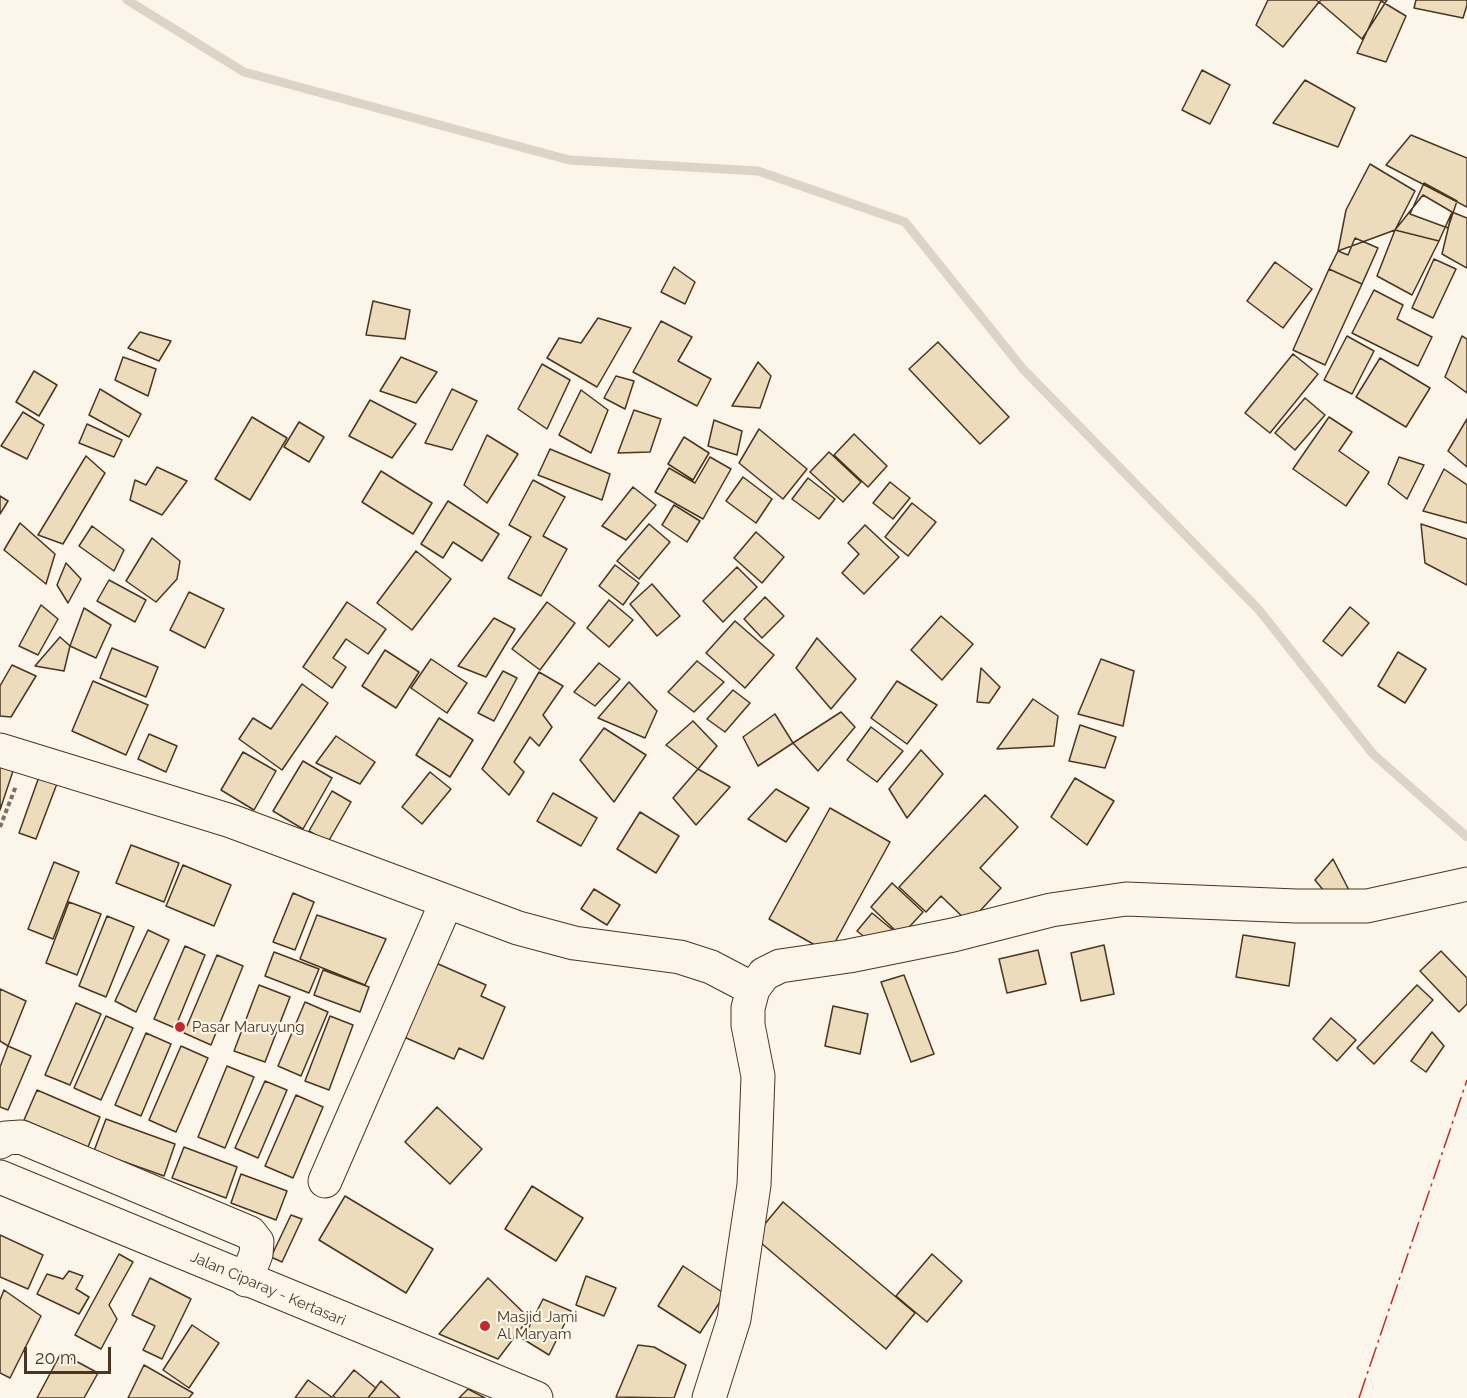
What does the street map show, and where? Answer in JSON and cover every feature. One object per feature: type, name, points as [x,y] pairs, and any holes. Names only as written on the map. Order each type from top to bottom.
[{"type":"street","points":[[13,754],[231,821],[518,928],[574,943],[680,957],[711,967],[753,989]]},
{"type":"street","points":[[709,1398],[734,1319],[753,1185],[758,1076],[748,1025],[748,1008],[753,989],[764,974],[780,966],[849,956],[953,935],[1051,910],[1115,901],[1367,906],[1467,884]]},
{"type":"street","points":[[325,1181],[446,903]]},
{"type":"street","points":[[0,1142],[6,1138],[21,1137],[250,1233],[257,1242],[256,1254],[246,1280]]},
{"type":"street","name":"Jalan Ciparay - Kertasari","points":[[0,1177],[536,1398]]},
{"type":"path","points":[[0,827],[13,754]]},
{"type":"building","points":[[1268,0],[1316,0],[1319,2],[1283,47],[1256,25]]},
{"type":"building","points":[[1321,0],[1387,0],[1362,39],[1319,2]]},
{"type":"building","points":[[1416,0],[1467,0],[1467,5],[1463,18],[1414,8]]},
{"type":"building","points":[[1381,1],[1406,16],[1386,62],[1357,53]]},
{"type":"building","points":[[1202,70],[1230,85],[1210,124],[1182,110]]},
{"type":"building","points":[[1305,80],[1355,108],[1338,147],[1273,123]]},
{"type":"building","points":[[1411,135],[1467,158],[1467,207],[1386,165]]},
{"type":"building","points":[[1370,164],[1415,191],[1395,230],[1338,251],[1346,210]]},
{"type":"building","points":[[1424,183],[1457,201],[1448,228],[1410,214]]},
{"type":"building","points":[[1423,195],[1452,212],[1439,241],[1395,230]]},
{"type":"building","points":[[1452,212],[1467,218],[1467,268],[1442,254]]},
{"type":"building","points":[[1395,230],[1439,241],[1412,295],[1377,276]]},
{"type":"building","points":[[1355,238],[1378,248],[1362,284],[1329,269],[1338,251],[1348,255]]},
{"type":"building","points":[[1434,259],[1456,269],[1433,318],[1412,308]]},
{"type":"building","points":[[1275,262],[1312,289],[1283,328],[1247,301]]},
{"type":"building","points":[[674,267],[695,282],[685,304],[661,292]]},
{"type":"building","points":[[1329,269],[1362,284],[1325,365],[1293,350]]},
{"type":"building","points":[[1374,290],[1403,305],[1397,319],[1432,337],[1418,366],[1352,333]]},
{"type":"building","points":[[373,301],[410,310],[405,339],[366,335]]},
{"type":"building","points":[[598,318],[631,328],[597,387],[547,358],[559,338],[581,343]]},
{"type":"building","points":[[661,321],[692,337],[678,361],[711,379],[697,406],[633,372]]},
{"type":"building","points":[[140,332],[171,341],[159,361],[128,348]]},
{"type":"building","points":[[1347,336],[1374,351],[1352,394],[1324,380]]},
{"type":"building","points":[[1462,336],[1467,339],[1467,393],[1445,377]]},
{"type":"building","points":[[938,342],[1009,417],[980,444],[909,369]]},
{"type":"building","points":[[1293,354],[1318,374],[1270,433],[1245,413]]},
{"type":"building","points":[[123,357],[156,369],[148,396],[115,380]]},
{"type":"building","points":[[401,357],[437,372],[416,403],[380,391]]},
{"type":"building","points":[[1380,358],[1430,388],[1406,427],[1356,397]]},
{"type":"building","points":[[758,362],[771,376],[760,408],[732,406]]},
{"type":"building","points":[[542,364],[570,380],[547,429],[518,409]]},
{"type":"building","points":[[34,371],[57,385],[39,416],[16,402]]},
{"type":"building","points":[[616,376],[634,381],[625,409],[604,398]]},
{"type":"building","points":[[100,389],[141,414],[129,437],[89,415]]},
{"type":"building","points":[[452,389],[477,401],[452,450],[425,443]]},
{"type":"building","points":[[581,390],[608,410],[591,453],[559,435]]},
{"type":"building","points":[[1305,398],[1325,415],[1295,450],[1275,433]]},
{"type":"building","points":[[370,400],[416,424],[392,458],[349,436]]},
{"type":"building","points":[[634,410],[661,419],[650,452],[618,453]]},
{"type":"building","points":[[23,412],[44,425],[27,459],[1,446]]},
{"type":"building","points":[[252,417],[287,438],[250,500],[215,479]]},
{"type":"building","points":[[1329,417],[1352,432],[1339,451],[1369,472],[1346,506],[1293,469]]},
{"type":"building","points":[[1467,419],[1467,467],[1448,451]]},
{"type":"building","points":[[714,420],[742,431],[737,455],[708,446]]},
{"type":"building","points":[[299,422],[324,437],[309,462],[284,447]]},
{"type":"building","points":[[87,424],[122,440],[114,457],[79,443]]},
{"type":"building","points":[[759,429],[807,469],[783,499],[739,463]]},
{"type":"building","points":[[854,434],[887,466],[868,487],[834,455]]},
{"type":"building","points":[[487,435],[518,454],[487,503],[464,485]]},
{"type":"building","points":[[684,437],[709,453],[693,480],[668,464]]},
{"type":"building","points":[[550,449],[610,474],[602,500],[538,475]]},
{"type":"building","points":[[829,452],[861,482],[843,502],[810,472]]},
{"type":"building","points":[[86,456],[105,473],[63,544],[38,535]]},
{"type":"building","points":[[710,457],[731,469],[703,519],[655,492],[669,468],[695,483]]},
{"type":"building","points":[[1399,457],[1424,465],[1407,499],[1388,484]]},
{"type":"building","points":[[157,467],[187,481],[162,515],[130,500],[135,480],[146,485]]},
{"type":"building","points":[[1444,469],[1467,485],[1467,523],[1423,511]]},
{"type":"building","points":[[381,471],[432,503],[413,534],[362,502]]},
{"type":"building","points":[[743,477],[772,499],[756,523],[726,501]]},
{"type":"building","points":[[808,478],[835,499],[819,519],[792,499]]},
{"type":"building","points":[[533,480],[565,497],[543,536],[567,549],[541,596],[508,578],[531,537],[509,525]]},
{"type":"building","points":[[890,482],[910,498],[893,519],[873,503]]},
{"type":"building","points":[[633,487],[656,505],[626,540],[602,526]]},
{"type":"building","points":[[0,496],[8,501],[0,514]]},
{"type":"building","points":[[448,501],[499,534],[482,561],[453,542],[443,558],[421,544]]},
{"type":"building","points":[[912,503],[936,522],[908,556],[885,537]]},
{"type":"building","points":[[674,505],[700,521],[687,542],[662,525]]},
{"type":"building","points":[[20,523],[55,554],[46,584],[4,550]]},
{"type":"building","points":[[649,524],[670,542],[639,579],[617,561]]},
{"type":"building","points":[[1421,524],[1467,539],[1467,585],[1425,563]]},
{"type":"building","points":[[865,525],[899,557],[864,594],[842,573],[859,554],[848,543]]},
{"type":"building","points":[[92,526],[124,550],[114,571],[79,546]]},
{"type":"building","points":[[756,532],[784,557],[762,583],[734,558]]},
{"type":"building","points":[[152,538],[180,561],[177,579],[156,602],[126,581]]},
{"type":"building","points":[[416,551],[451,579],[412,630],[377,603]]},
{"type":"building","points":[[66,563],[81,579],[68,603],[57,585]]},
{"type":"building","points":[[615,565],[639,583],[623,605],[599,586]]},
{"type":"building","points":[[737,567],[757,587],[723,622],[703,601]]},
{"type":"building","points":[[109,580],[146,600],[135,622],[97,601]]},
{"type":"building","points":[[652,584],[680,616],[657,636],[630,604]]},
{"type":"building","points":[[189,592],[224,609],[205,648],[170,630]]},
{"type":"building","points":[[765,597],[784,616],[762,638],[744,619]]},
{"type":"building","points":[[609,600],[633,620],[609,647],[587,628]]},
{"type":"building","points":[[347,602],[386,629],[368,654],[346,639],[333,658],[346,667],[332,688],[303,667]]},
{"type":"building","points":[[547,602],[575,623],[540,670],[512,649]]},
{"type":"building","points":[[41,605],[58,619],[38,655],[19,646]]},
{"type":"building","points":[[1350,607],[1369,623],[1342,656],[1323,641]]},
{"type":"building","points":[[84,608],[111,625],[96,658],[70,646]]},
{"type":"building","points":[[941,616],[973,644],[942,680],[911,650]]},
{"type":"building","points":[[494,618],[515,629],[486,677],[458,666]]},
{"type":"building","points":[[735,621],[774,655],[745,688],[706,653]]},
{"type":"building","points":[[60,637],[70,646],[64,671],[35,666]]},
{"type":"building","points":[[817,638],[856,679],[831,709],[796,668]]},
{"type":"building","points":[[112,648],[158,667],[146,697],[100,678]]},
{"type":"building","points":[[385,650],[419,672],[396,708],[362,686]]},
{"type":"building","points":[[1398,652],[1426,669],[1405,703],[1378,686]]},
{"type":"building","points":[[431,659],[467,683],[447,713],[411,688]]},
{"type":"building","points":[[1101,659],[1134,671],[1123,726],[1078,714]]},
{"type":"building","points":[[697,661],[724,682],[694,712],[668,692]]},
{"type":"building","points":[[599,663],[620,679],[595,706],[574,692]]},
{"type":"building","points":[[12,665],[36,676],[11,717],[0,716],[0,686]]},
{"type":"building","points":[[981,668],[1000,687],[989,703],[977,702]]},
{"type":"building","points":[[503,671],[517,678],[494,721],[478,713]]},
{"type":"building","points":[[539,672],[563,686],[543,715],[552,727],[539,746],[530,737],[514,762],[524,772],[509,795],[482,769]]},
{"type":"building","points":[[93,681],[148,705],[126,755],[72,731]]},
{"type":"building","points":[[897,681],[937,705],[907,744],[871,718]]},
{"type":"building","points":[[629,682],[657,711],[645,738],[598,718]]},
{"type":"building","points":[[302,684],[328,703],[282,770],[239,739],[253,718],[271,729]]},
{"type":"building","points":[[733,690],[750,703],[725,732],[707,719]]},
{"type":"building","points":[[1033,699],[1058,716],[1054,746],[997,749]]},
{"type":"building","points":[[841,712],[855,727],[818,771],[793,743]]},
{"type":"building","points":[[775,714],[793,743],[758,766],[743,737]]},
{"type":"building","points":[[439,718],[473,740],[450,777],[416,755]]},
{"type":"building","points":[[693,721],[717,746],[698,769],[666,745]]},
{"type":"building","points":[[1080,725],[1116,737],[1105,768],[1069,761]]},
{"type":"building","points":[[871,727],[903,751],[877,782],[847,760]]},
{"type":"building","points":[[604,728],[646,755],[614,802],[580,760]]},
{"type":"building","points":[[149,734],[177,746],[166,772],[138,759]]},
{"type":"building","points":[[336,736],[375,762],[360,784],[316,763]]},
{"type":"building","points":[[921,750],[943,774],[907,818],[889,789]]},
{"type":"building","points":[[243,752],[276,771],[254,810],[221,790]]},
{"type":"building","points":[[303,761],[332,778],[303,829],[273,811]]},
{"type":"building","points":[[0,766],[13,771],[0,810]]},
{"type":"building","points":[[698,769],[730,787],[696,825],[673,798]]},
{"type":"building","points":[[430,772],[451,789],[422,824],[402,807]]},
{"type":"building","points":[[40,774],[58,781],[36,839],[19,833]]},
{"type":"building","points":[[1075,778],[1114,801],[1087,845],[1051,817]]},
{"type":"building","points":[[776,789],[809,808],[786,842],[748,819]]},
{"type":"building","points":[[332,791],[351,802],[328,842],[309,831]]},
{"type":"building","points":[[553,793],[597,818],[581,846],[537,821]]},
{"type":"building","points":[[985,795],[1018,827],[980,868],[1001,888],[969,923],[941,896],[926,912],[899,887]]},
{"type":"building","points":[[830,808],[890,842],[829,953],[769,919]]},
{"type":"building","points":[[640,812],[679,836],[656,873],[617,849]]},
{"type":"building","points":[[131,845],[179,863],[164,902],[116,883]]},
{"type":"building","points":[[1333,859],[1352,896],[1333,902],[1315,880]]},
{"type":"building","points":[[54,862],[79,872],[53,939],[28,929]]},
{"type":"building","points":[[183,865],[231,885],[214,926],[166,906]]},
{"type":"building","points":[[892,883],[923,912],[901,936],[871,907]]},
{"type":"building","points":[[594,889],[620,905],[607,925],[581,909]]},
{"type":"building","points":[[293,893],[314,902],[295,950],[273,942]]},
{"type":"building","points":[[69,902],[101,914],[77,975],[46,963]]},
{"type":"building","points":[[872,913],[894,931],[880,949],[857,931]]},
{"type":"building","points":[[317,915],[386,939],[365,985],[300,959]]},
{"type":"building","points":[[107,916],[134,927],[106,997],[79,986]]},
{"type":"building","points":[[148,930],[169,940],[136,1012],[115,1001]]},
{"type":"building","points":[[1243,935],[1295,943],[1289,986],[1236,977]]},
{"type":"building","points":[[1104,945],[1114,994],[1081,1001],[1071,953]]},
{"type":"building","points":[[185,946],[205,955],[175,1028],[154,1019]]},
{"type":"building","points":[[1038,950],[1046,984],[1007,993],[999,959]]},
{"type":"building","points":[[1441,951],[1467,978],[1467,1004],[1459,1012],[1420,971]]},
{"type":"building","points":[[274,952],[319,969],[309,993],[265,976]]},
{"type":"building","points":[[217,955],[243,966],[211,1045],[184,1033]]},
{"type":"building","points":[[436,963],[486,985],[481,996],[505,1007],[483,1059],[459,1048],[454,1059],[404,1037]]},
{"type":"building","points":[[323,970],[369,987],[360,1012],[314,995]]},
{"type":"building","points":[[904,975],[934,1054],[911,1062],[881,982]]},
{"type":"building","points":[[259,985],[290,997],[265,1062],[234,1051]]},
{"type":"building","points":[[1417,985],[1433,1000],[1374,1064],[1357,1048]]},
{"type":"building","points":[[0,989],[26,1001],[8,1046],[0,1041]]},
{"type":"building","points":[[305,1002],[328,1012],[301,1076],[278,1066]]},
{"type":"building","points":[[76,1003],[101,1014],[70,1085],[45,1075]]},
{"type":"building","points":[[833,1006],[868,1014],[860,1054],[825,1046]]},
{"type":"building","points":[[106,1016],[133,1028],[101,1100],[74,1088]]},
{"type":"building","points":[[330,1016],[353,1025],[329,1090],[305,1081]]},
{"type":"building","points":[[1331,1018],[1356,1040],[1337,1061],[1313,1039]]},
{"type":"building","points":[[1432,1032],[1444,1046],[1426,1072],[1411,1061]]},
{"type":"building","points":[[146,1033],[171,1044],[141,1116],[115,1105]]},
{"type":"building","points":[[8,1046],[31,1056],[8,1110],[0,1107],[0,1067]]},
{"type":"building","points":[[181,1046],[208,1058],[176,1132],[149,1120]]},
{"type":"building","points":[[227,1066],[254,1077],[225,1148],[198,1137]]},
{"type":"building","points":[[265,1081],[287,1090],[258,1158],[235,1148]]},
{"type":"building","points":[[37,1090],[100,1117],[88,1147],[24,1120]]},
{"type":"building","points":[[296,1095],[323,1107],[293,1178],[265,1166]]},
{"type":"building","points":[[437,1107],[482,1149],[450,1184],[405,1142]]},
{"type":"building","points":[[106,1119],[175,1144],[164,1176],[94,1151]]},
{"type":"building","points":[[184,1147],[237,1167],[226,1198],[172,1178]]},
{"type":"building","points":[[241,1174],[287,1191],[276,1220],[231,1203]]},
{"type":"building","points":[[532,1186],[583,1218],[556,1261],[505,1229]]},
{"type":"building","points":[[345,1196],[433,1249],[406,1293],[319,1240]]},
{"type":"building","points":[[783,1202],[915,1313],[886,1349],[754,1237]]},
{"type":"building","points":[[291,1215],[302,1219],[282,1262],[271,1257]]},
{"type":"building","points":[[0,1235],[43,1255],[28,1289],[0,1277]]},
{"type":"building","points":[[119,1254],[133,1262],[109,1305],[117,1319],[101,1349],[75,1335]]},
{"type":"building","points":[[932,1254],[962,1281],[927,1322],[896,1296]]},
{"type":"building","points":[[683,1266],[725,1294],[700,1333],[658,1306]]},
{"type":"building","points":[[69,1271],[83,1276],[76,1289],[89,1297],[79,1314],[37,1294],[47,1274],[63,1279]]},
{"type":"building","points":[[586,1276],[616,1288],[604,1316],[576,1305]]},
{"type":"building","points":[[150,1278],[191,1299],[162,1359],[143,1350],[155,1326],[132,1315]]},
{"type":"building","name":"Masjid Jami Al Maryam","points":[[488,1278],[529,1318],[498,1359],[439,1334]]},
{"type":"building","points":[[4,1290],[41,1316],[10,1378],[0,1373],[0,1300]]},
{"type":"building","points":[[543,1299],[571,1311],[549,1355],[523,1339]]},
{"type":"building","points":[[192,1325],[219,1343],[189,1388],[163,1370]]},
{"type":"building","points":[[638,1345],[654,1347],[686,1365],[674,1398],[616,1397]]},
{"type":"building","points":[[61,1353],[98,1373],[84,1398],[37,1398]]},
{"type":"building","points":[[144,1365],[193,1393],[189,1398],[128,1398]]},
{"type":"building","points":[[354,1370],[376,1388],[368,1398],[336,1398],[333,1396]]},
{"type":"building","points":[[308,1380],[333,1398],[295,1398]]},
{"type":"building","points":[[381,1381],[400,1398],[368,1398]]},
{"type":"building","points":[[468,1389],[485,1398],[459,1398]]},
{"type":"waterway","points":[[127,0],[244,72],[569,160],[758,171],[905,222],[1023,369],[1259,610],[1373,754],[1467,837]]},
{"type":"power","points":[[1359,1398],[1467,1080]]},
{"type":"place","name":"Pasar Maruyung","points":[[180,1027]]},
{"type":"place","name":"Masjid Jami Al Maryam","points":[[485,1326]]}]
